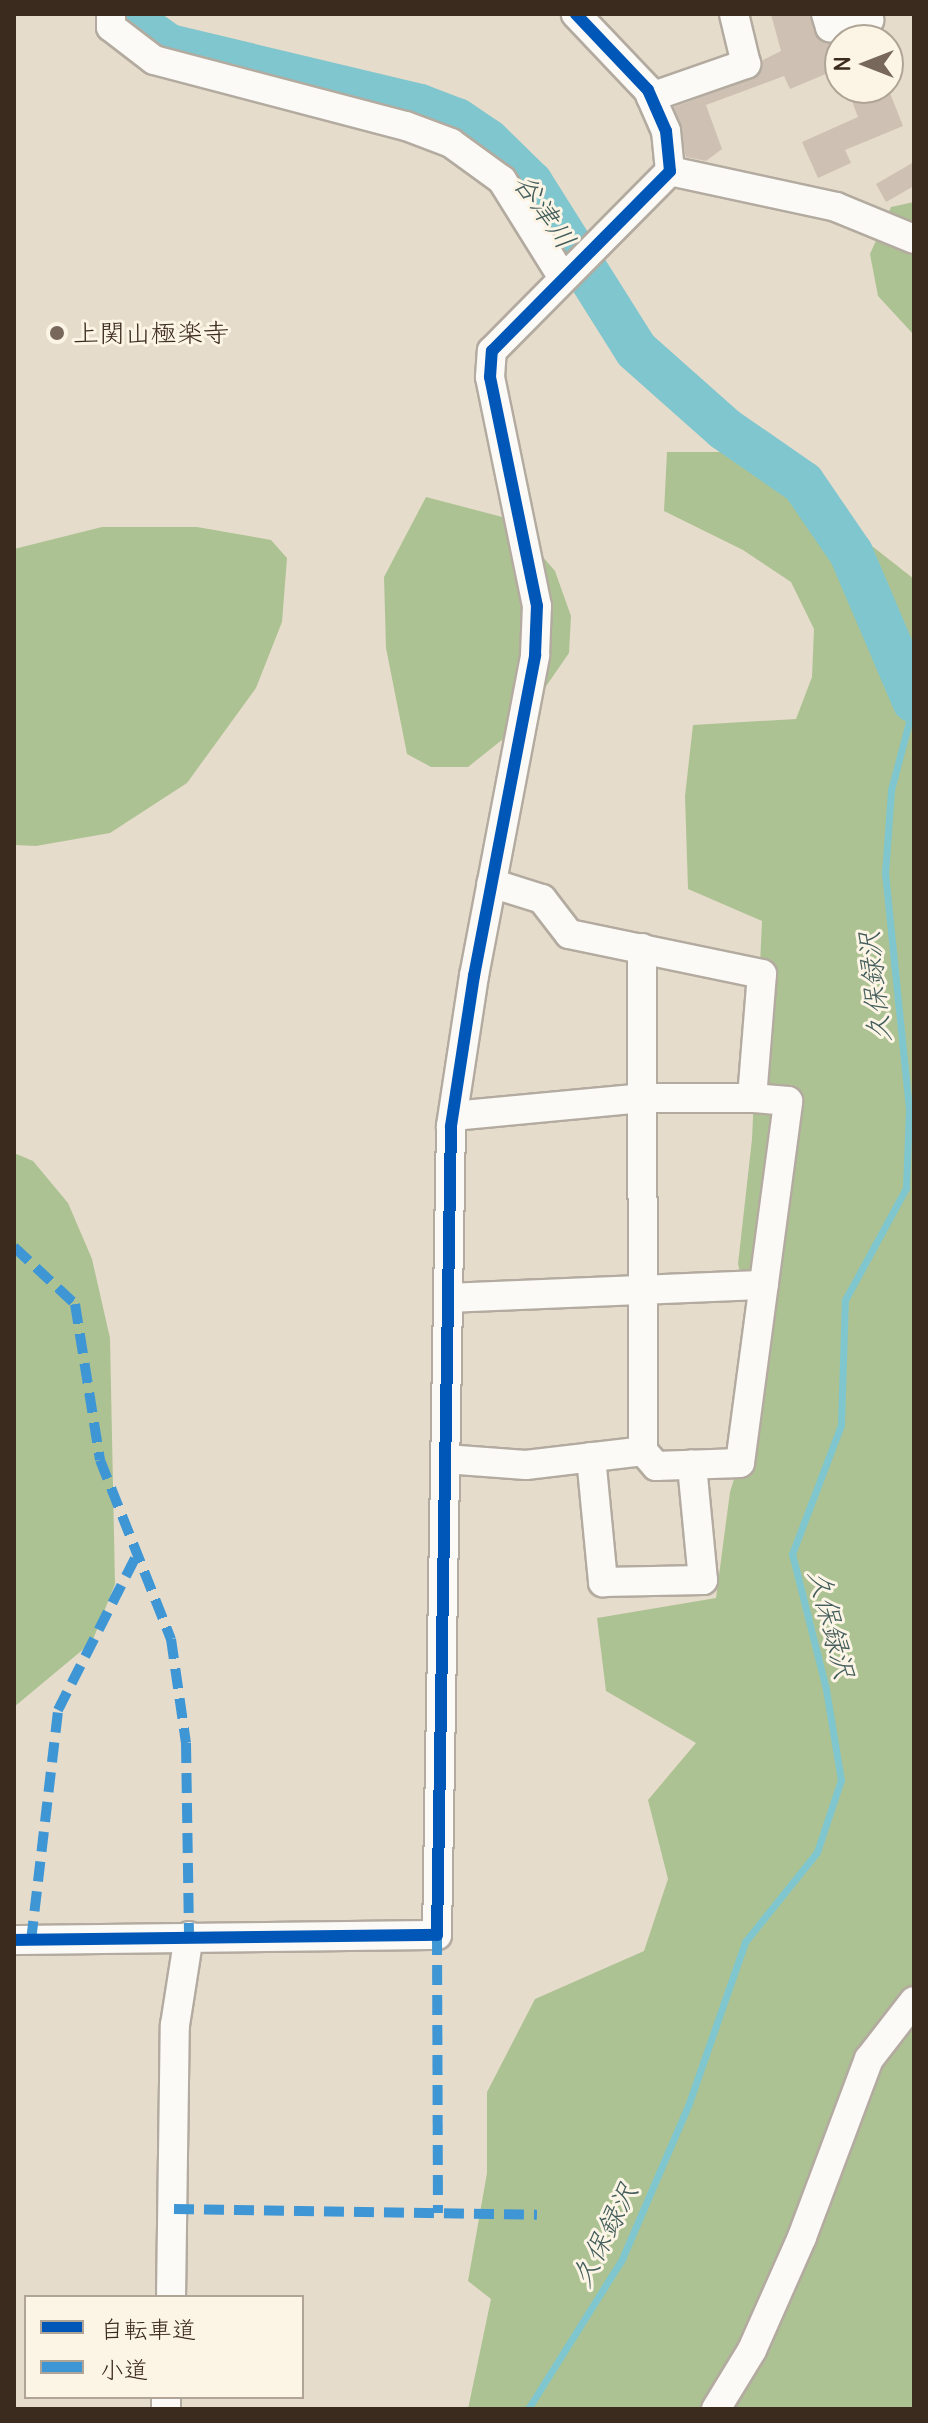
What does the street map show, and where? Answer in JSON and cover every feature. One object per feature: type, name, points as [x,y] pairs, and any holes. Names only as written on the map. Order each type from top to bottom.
[{"type":"street","points":[[111,14],[111,27],[154,60],[406,126],[451,143],[502,180],[563,278]]},
{"type":"street","points":[[576,14],[651,97],[666,131],[670,171]]},
{"type":"street","points":[[651,97],[746,64],[734,14]]},
{"type":"street","points":[[826,14],[830,27],[869,20]]},
{"type":"street","points":[[14,1940],[437,1935],[453,1116],[491,883],[535,655],[537,606],[490,377],[492,351],[670,171]]},
{"type":"street","points":[[670,171],[836,207],[914,239]]},
{"type":"street","points":[[491,883],[542,899],[569,934],[762,974],[752,1098]]},
{"type":"street","points":[[453,1116],[642,1098],[788,1101],[740,1463],[656,1466],[643,1451],[643,1286],[642,1098],[642,948]]},
{"type":"street","points":[[449,1298],[643,1286],[764,1285]]},
{"type":"street","points":[[445,1459],[526,1465],[643,1451]]},
{"type":"street","points":[[591,1457],[603,1582],[703,1580],[692,1465]]},
{"type":"street","points":[[171,2295],[175,2025],[189,1936]]},
{"type":"street","points":[[716,2409],[752,2350],[802,2237],[869,2059],[914,2001]]},
{"type":"green space","points":[[914,202],[914,335],[878,296],[870,254],[891,207]]},
{"type":"green space","points":[[667,452],[727,452],[793,484],[914,579],[914,2409],[468,2409],[491,2299],[468,2281],[487,2173],[487,2092],[535,1999],[644,1951],[668,1879],[648,1800],[696,1743],[606,1691],[597,1618],[716,1598],[730,1492],[767,1372],[738,1264],[752,1139],[762,921],[688,889],[685,796],[693,725],[796,719],[812,677],[814,629],[791,582],[743,550],[664,511]]},
{"type":"green space","points":[[426,497],[510,519],[555,571],[571,616],[569,653],[518,727],[468,767],[431,767],[407,754],[386,648],[384,577]]},
{"type":"green space","points":[[102,527],[197,527],[271,540],[287,558],[282,622],[256,688],[187,783],[110,833],[36,846],[14,845],[14,549]]},
{"type":"green space","points":[[14,1153],[33,1161],[68,1203],[92,1259],[110,1338],[115,1584],[92,1642],[14,1707]]},
{"type":"building","points":[[771,14],[809,14],[818,39],[824,40],[824,75],[790,89],[784,76],[706,105],[722,149],[706,161],[686,157],[674,107],[758,76],[763,60],[781,51]]},
{"type":"building","points":[[853,104],[894,104],[903,126],[845,150],[851,163],[818,178],[802,142],[858,117]]},
{"type":"building","points":[[914,162],[914,186],[886,202],[876,184]]},
{"type":"waterway","name":"谷津川","points":[[124,14],[169,46],[420,106],[457,120],[488,141],[531,183],[636,350],[725,429],[803,483],[851,553],[914,701]]},
{"type":"waterway","name":"久保録沢","points":[[528,2409],[622,2259],[688,2106],[745,1942],[817,1852],[841,1780],[826,1689],[792,1554],[841,1425],[845,1300],[906,1188],[909,1109],[885,874],[891,790],[914,703]]},
{"type":"marked path","points":[[14,1247],[75,1304],[100,1460],[171,1639],[186,1743],[189,1936]]},
{"type":"marked path","points":[[31,1941],[58,1710],[135,1558]]},
{"type":"marked path","points":[[437,1935],[438,2213]]},
{"type":"marked path","points":[[174,2209],[537,2215]]},
{"type":"cycle path","points":[[14,1940],[437,1935],[451,1126],[474,976],[535,655],[537,606],[490,377],[492,351],[670,171],[666,131],[648,90],[576,14]]},
{"type":"place","name":"上関山極楽寺","points":[[57,333]]}]
